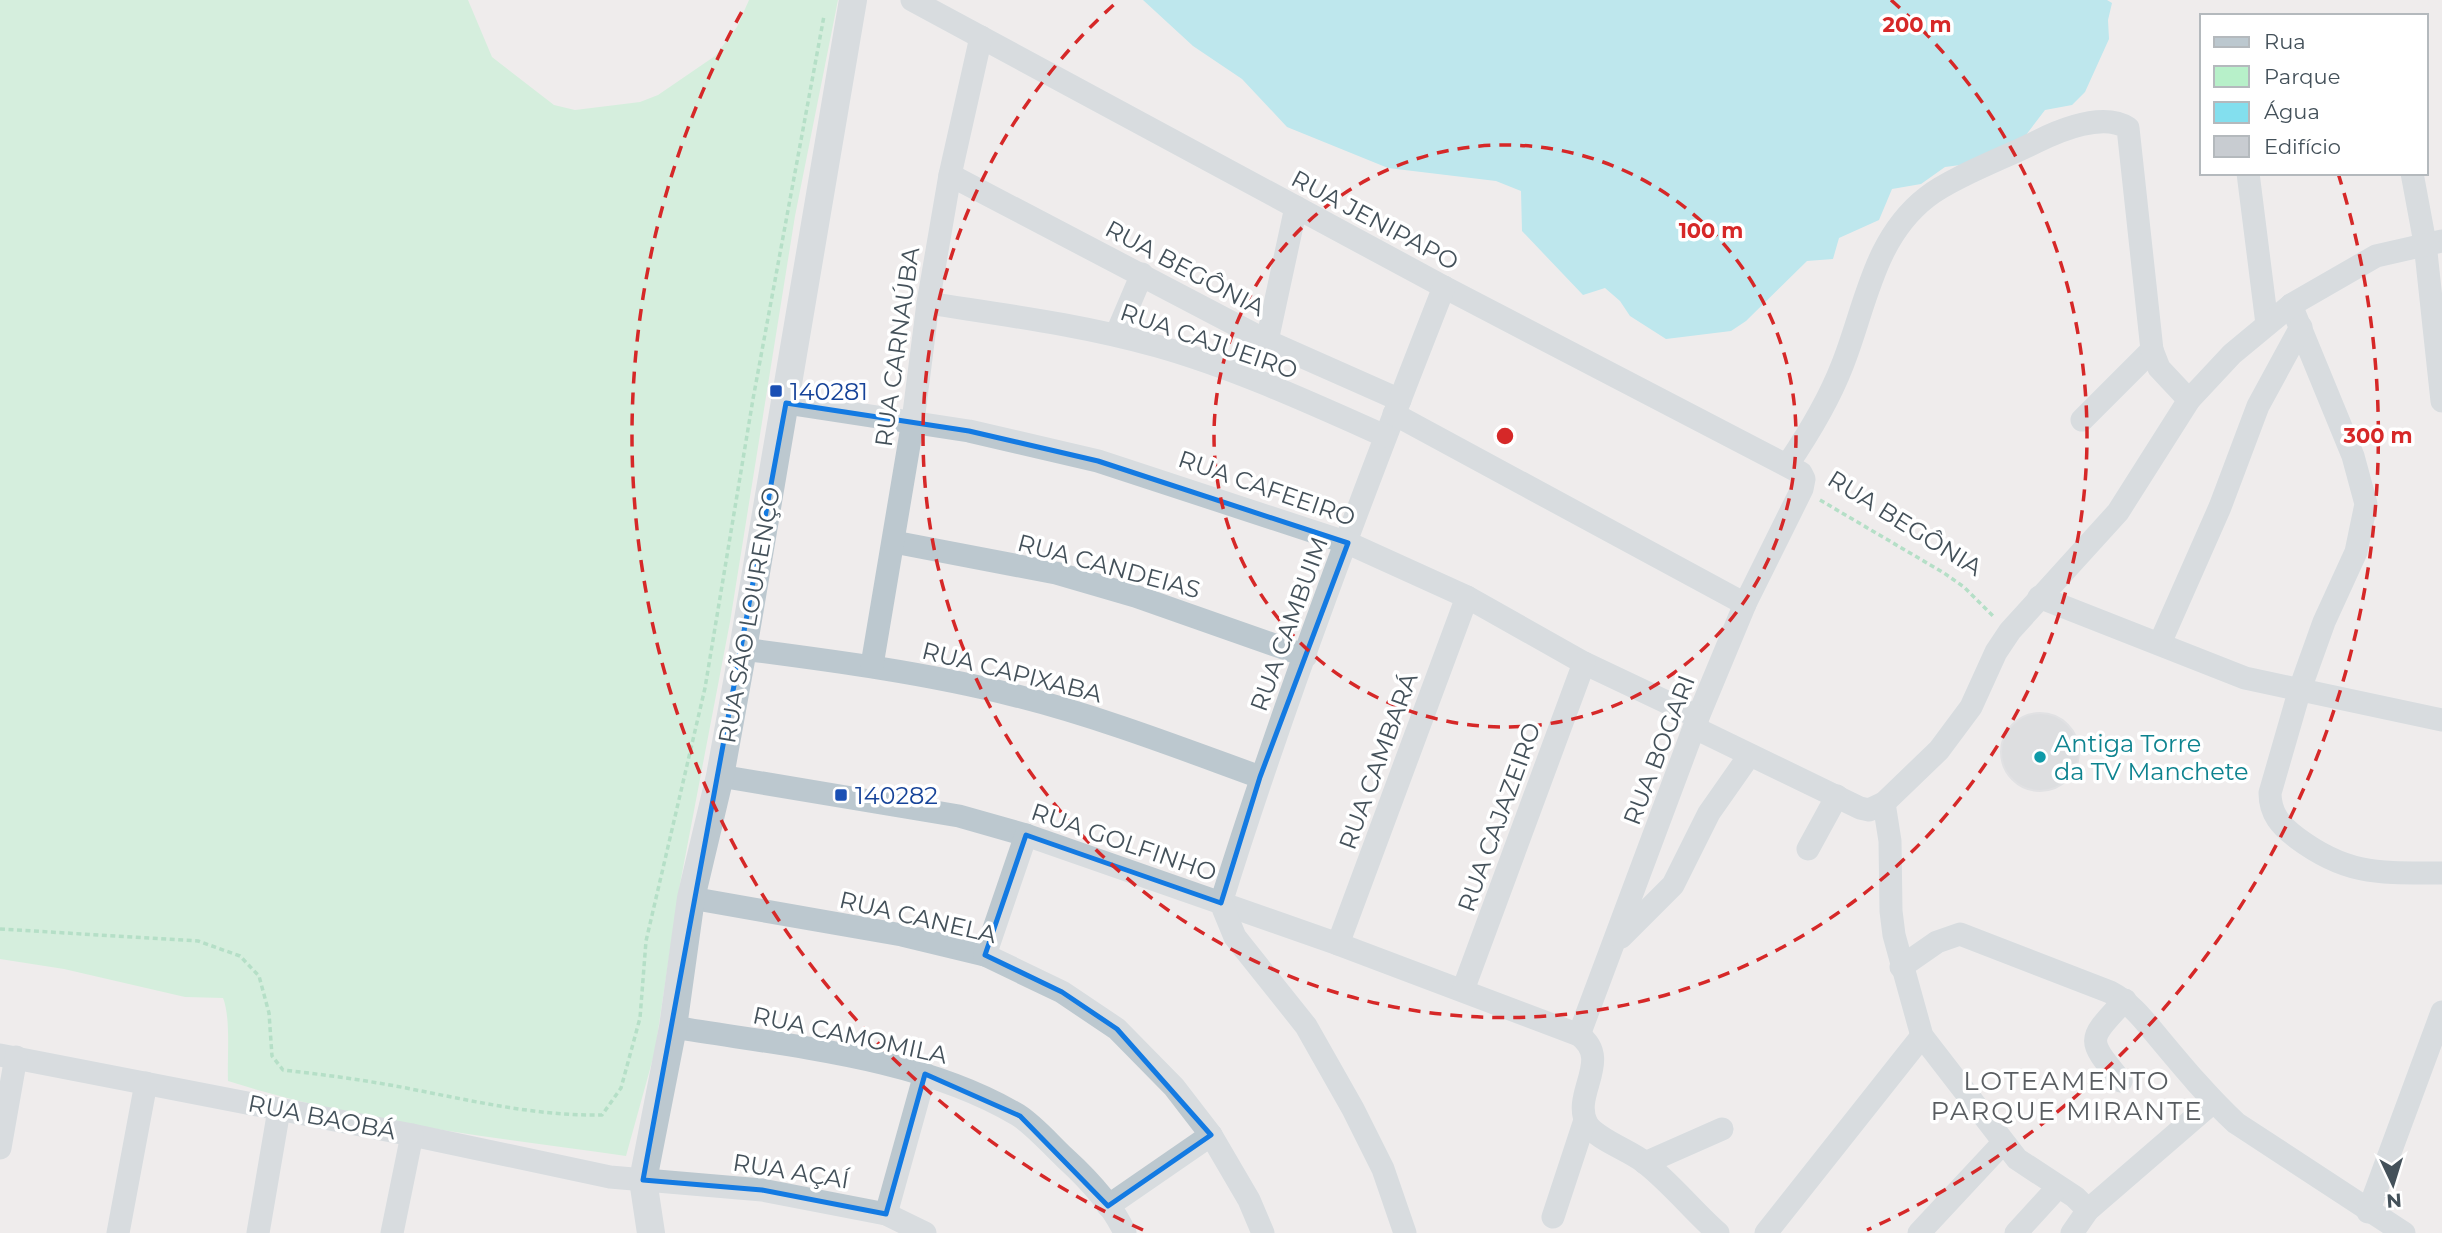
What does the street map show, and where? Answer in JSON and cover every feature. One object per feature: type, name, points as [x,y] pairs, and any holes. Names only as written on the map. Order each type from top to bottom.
[{"type":"street","name":"RUA SÃO LOURENÇO","points":[[650,1230],[643,1180],[673,1027],[691,898],[720,776],[743,649],[853,0]]},
{"type":"street","name":"RUA JENIPAPO","points":[[912,0],[1444,287],[1788,464]]},
{"type":"street","name":"RUA CARNAÚBA","points":[[872,665],[894,541],[928,303],[950,175],[981,37]]},
{"type":"street","points":[[1802,489],[1804,479],[1788,464],[1817,420],[1842,366],[1879,257],[1906,216],[1929,195],[2065,129],[2112,123],[2128,128],[2152,350],[2159,368],[2189,400]]},
{"type":"street","name":"RUA BEGÔNIA","points":[[950,175],[1397,407]]},
{"type":"street","points":[[2248,175],[2267,324]]},
{"type":"street","points":[[2413,175],[2433,242],[2442,401]]},
{"type":"street","points":[[1267,341],[1296,207]]},
{"type":"street","points":[[2088,1210],[2029,1169],[2002,1144],[1923,1036],[1901,967],[1891,911],[1890,841],[1884,803],[1940,750],[1959,726],[1996,652],[2010,631],[2118,512],[2189,400],[2232,354],[2291,305],[2375,256],[2433,242]]},
{"type":"street","points":[[1116,335],[1142,274]]},
{"type":"street","name":"RUA CAMBUIM","points":[[1221,903],[1260,777],[1385,436],[1444,287]]},
{"type":"street","name":"RUA CAJUEIRO","points":[[928,303],[1116,335],[1161,347],[1252,380],[1385,436]]},
{"type":"street","points":[[2291,305],[2353,456],[2366,505],[2356,552],[2324,622],[2300,689],[2270,793],[2272,811],[2281,824],[2337,864],[2397,873],[2442,873]]},
{"type":"street","points":[[2160,643],[2220,507],[2258,406],[2301,327]]},
{"type":"street","points":[[2082,420],[2152,350]]},
{"type":"street","name":"RUA CAFEEIRO","points":[[786,402],[913,421],[1098,461],[1348,543],[1467,597],[1697,723],[1749,756],[1860,808],[1869,810],[1884,803]]},
{"type":"street","points":[[1397,407],[1745,604]]},
{"type":"street","name":"RUA BOGARI","points":[[1579,1035],[1745,604],[1802,489]]},
{"type":"street","name":"RUA CANDEIAS","points":[[894,541],[1056,573],[1135,596],[1306,656]]},
{"type":"street","name":"RUA CAMBARÁ","points":[[1338,944],[1467,597]]},
{"type":"street","points":[[2039,597],[2245,678],[2442,720]]},
{"type":"street","name":"RUA CAPIXABA","points":[[743,649],[872,665],[1016,695],[1097,720],[1260,777]]},
{"type":"street","name":"RUA CAJAZEIRO","points":[[1463,990],[1584,663]]},
{"type":"street","points":[[1617,940],[1673,885],[1709,813],[1749,756]]},
{"type":"street","name":"RUA GOLFINHO","points":[[720,776],[947,814],[1026,835],[1221,903],[1235,937],[1306,1026],[1353,1109],[1383,1169],[1405,1233]]},
{"type":"street","points":[[1808,849],[1838,796]]},
{"type":"street","points":[[985,955],[1026,835]]},
{"type":"street","name":"RUA CANELA","points":[[691,898],[902,935],[985,955],[1062,992],[1117,1029],[1174,1087],[1211,1135],[1249,1200],[1263,1233]]},
{"type":"street","points":[[1221,903],[1579,1035],[1588,1042],[1594,1058],[1582,1103],[1590,1127],[1645,1163],[1718,1233]]},
{"type":"street","points":[[1901,967],[1937,942],[1960,934],[2072,975],[2124,1000],[2143,1017],[2213,1102],[2251,1134],[2374,1222],[2404,1233]]},
{"type":"street","points":[[2121,1082],[2095,1049],[2095,1040],[2096,1031],[2124,1000]]},
{"type":"street","points":[[2374,1222],[2442,1012]]},
{"type":"street","name":"RUA CAMOMILA","points":[[673,1027],[805,1049],[925,1074],[971,1091],[1020,1116],[1083,1175],[1125,1233]]},
{"type":"street","points":[[1766,1233],[1923,1036]]},
{"type":"street","points":[[0,1148],[8,1056]]},
{"type":"street","name":"RUA BAOBÁ","points":[[8,1056],[412,1135],[610,1177],[643,1180]]},
{"type":"street","points":[[886,1214],[925,1074]]},
{"type":"street","points":[[118,1233],[146,1083]]},
{"type":"street","points":[[2072,1233],[2088,1210],[2213,1102]]},
{"type":"street","points":[[258,1233],[279,1110]]},
{"type":"street","points":[[1553,1217],[1590,1127]]},
{"type":"street","points":[[1645,1163],[1722,1129]]},
{"type":"street","points":[[392,1233],[412,1135]]},
{"type":"street","points":[[1108,1206],[1211,1135]]},
{"type":"street","points":[[1919,1233],[2002,1144]]},
{"type":"street","name":"RUA AÇAÍ","points":[[643,1180],[762,1190],[886,1214],[925,1233]]},
{"type":"street","points":[[2016,1233],[2058,1187]]},
{"type":"path","points":[[0,929],[198,941],[240,956],[259,976],[269,1013],[272,1056],[283,1070],[416,1090],[500,1108],[567,1116],[602,1115],[621,1088],[640,1018],[646,941],[705,688],[753,399],[825,14]]},
{"type":"path","name":"RUA BEGÔNIA","points":[[1802,489],[1944,573],[1964,587],[2010,631]]},
{"type":"highlighted area","points":[[786,403],[969,431],[1098,461],[1348,543],[1260,777],[1221,903],[1026,835],[985,955],[1062,992],[1117,1029],[1211,1135],[1108,1206],[1020,1116],[925,1074],[886,1214],[762,1190],[643,1180]]},
{"type":"green space","points":[[0,0],[468,0],[492,57],[554,105],[575,110],[640,102],[658,95],[715,56],[737,27],[749,0],[838,0],[795,216],[730,622],[680,884],[655,1051],[626,1156],[376,1118],[278,1096],[228,1081],[228,1027],[223,998],[185,997],[64,969],[0,959]]},
{"type":"water","points":[[1143,0],[2107,0],[2112,3],[2108,20],[2109,39],[2085,92],[2072,105],[2045,110],[2013,152],[1983,162],[1945,167],[1921,184],[1892,189],[1879,220],[1839,238],[1833,259],[1807,261],[1746,321],[1731,331],[1666,339],[1630,316],[1620,301],[1605,288],[1583,295],[1522,231],[1521,191],[1496,181],[1388,168],[1287,127],[1242,79],[1193,46]]},
{"type":"building","name":"Antiga Torre da TV Manchete","points":[[2040,713],[2055,716],[2068,724],[2076,737],[2079,752],[2076,767],[2068,780],[2055,788],[2040,791],[2025,788],[2012,780],[2004,767],[2001,752],[2004,737],[2012,724],[2025,716]]},
{"type":"place","name":"140281","points":[[776,391]]},
{"type":"place","name":"Antiga Torre da TV Manchete","points":[[2040,757]]},
{"type":"place","name":"140282","points":[[841,795]]},
{"type":"district","name":"LOTEAMENTO PARQUE MIRANTE","points":[[2067,1096]]}]
